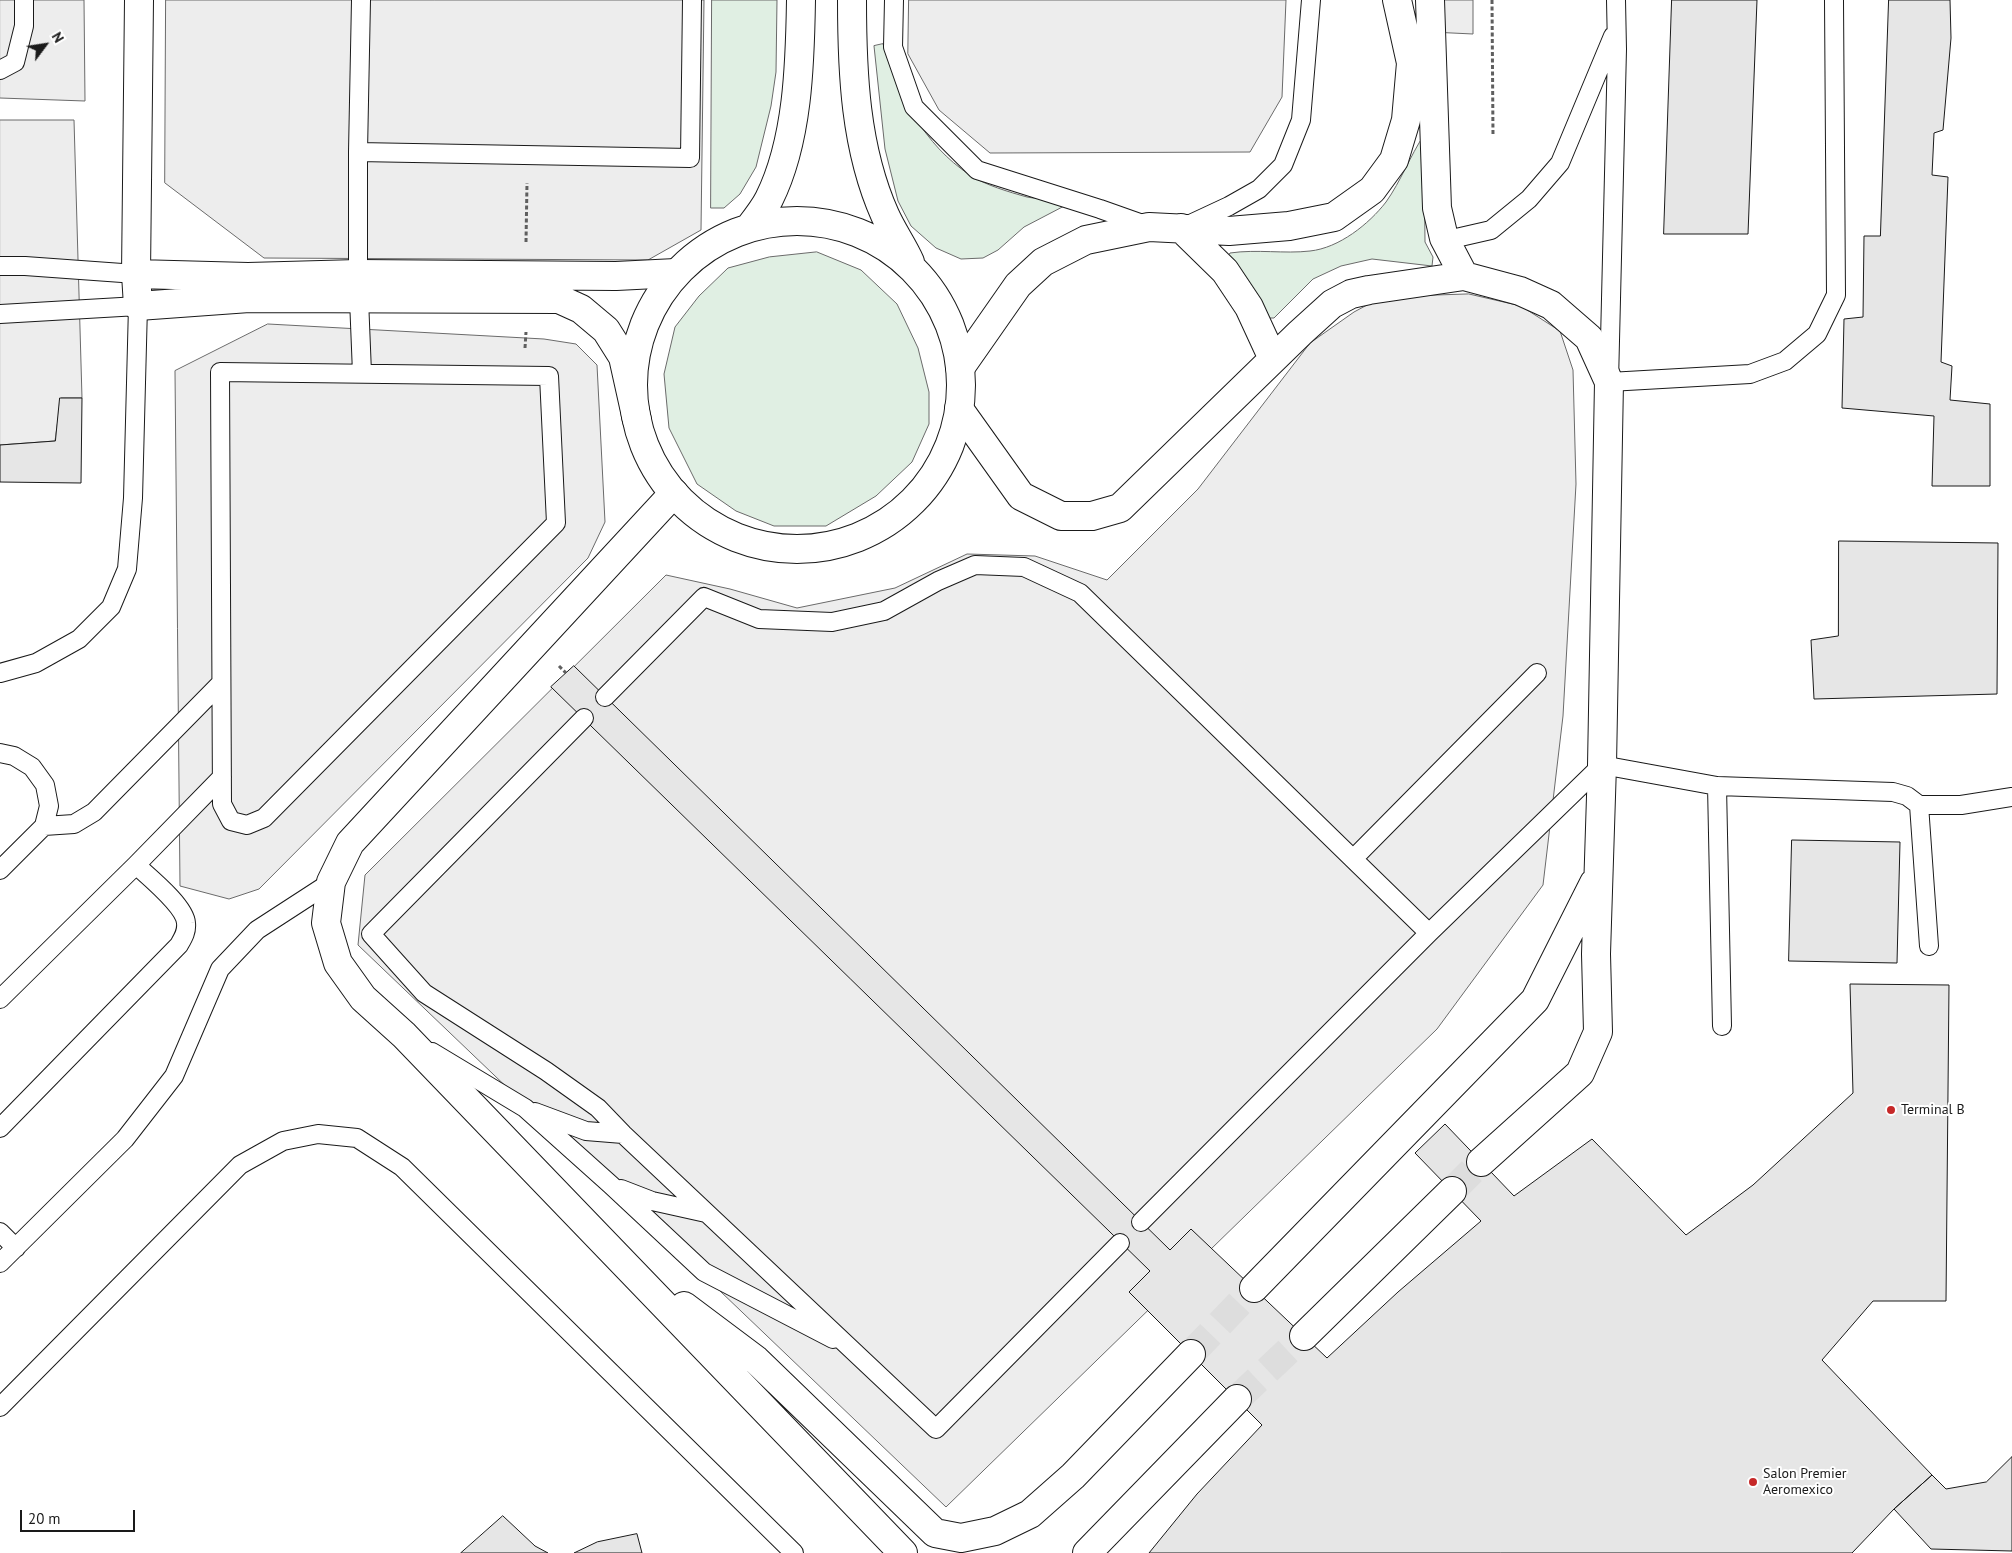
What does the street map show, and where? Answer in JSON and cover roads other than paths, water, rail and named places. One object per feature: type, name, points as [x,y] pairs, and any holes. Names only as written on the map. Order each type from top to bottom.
[{"type":"main road","points":[[139,0],[136,274],[138,306],[249,298],[359,286]]},
{"type":"main road","points":[[749,228],[769,200],[788,142],[799,75],[801,0]]},
{"type":"main road","points":[[852,0],[854,90],[862,135],[885,215],[914,270]]},
{"type":"main road","points":[[1397,0],[1411,63]]},
{"type":"main road","points":[[960,368],[1018,285],[1043,262],[1086,240],[1149,227],[1229,231],[1289,226],[1334,217],[1372,190],[1394,160],[1406,120],[1411,63],[1430,5]]},
{"type":"main road","points":[[1430,5],[1437,208],[1444,238],[1464,276]]},
{"type":"main road","points":[[526,287],[581,308],[606,330],[623,357],[636,420],[644,445],[655,469],[688,509],[708,524],[732,536],[756,545],[782,549],[807,550],[833,547],[858,539],[881,528],[902,513],[920,495],[935,475],[948,452],[956,428],[960,409],[962,377],[958,351],[951,326],[939,303],[914,270],[886,247],[863,235],[838,226],[814,221],[787,221],[749,228],[737,231],[714,242],[693,257],[676,273],[658,296],[646,319],[638,343],[633,369],[633,395],[636,420]]},
{"type":"main road","points":[[1181,228],[1225,271],[1249,307],[1273,359]]},
{"type":"main road","points":[[136,274],[248,277],[359,286],[526,287],[616,276],[676,273]]},
{"type":"main road","points":[[960,409],[1020,496],[1061,516],[1092,516],[1120,508],[1332,304],[1351,294],[1464,276],[1520,291],[1551,305],[1589,338],[1609,382],[1602,765],[1596,954],[1598,1032],[1580,1073],[1482,1162]]},
{"type":"main road","points":[[674,493],[350,843],[331,882],[326,923],[338,963],[363,998],[404,1036],[903,1553]]},
{"type":"main road","points":[[1254,1288],[1534,1000],[1598,876]]},
{"type":"main road","points":[[1304,1336],[1452,1191]]},
{"type":"main road","points":[[620,1260],[756,1360],[935,1533],[961,1538],[995,1531],[1030,1514],[1073,1476],[1191,1354]]},
{"type":"main road","points":[[1087,1553],[1237,1399]]},
{"type":"lane","points":[[0,70],[14,62],[24,26],[24,0]]},
{"type":"lane","points":[[361,0],[358,152],[362,374]]},
{"type":"lane","points":[[358,152],[690,158],[692,0]]},
{"type":"lane","points":[[894,0],[892,47],[914,107],[978,170],[1100,209],[1149,227]]},
{"type":"lane","points":[[1181,228],[1230,206],[1259,189],[1283,165],[1301,120],[1311,0]]},
{"type":"lane","points":[[1616,0],[1609,382],[1750,374],[1785,361],[1817,334],[1836,295],[1834,1]]},
{"type":"lane","points":[[1444,238],[1456,238],[1491,230],[1529,199],[1560,163],[1617,27]]},
{"type":"lane","points":[[0,266],[136,274]]},
{"type":"lane","points":[[0,314],[138,306],[134,498],[127,568],[111,607],[79,639],[36,662],[0,674]]},
{"type":"lane","points":[[220,372],[362,374],[549,376],[556,523],[264,818],[247,825],[231,821],[222,804],[220,372]]},
{"type":"lane","points":[[605,696],[704,597],[759,619],[832,622],[884,611],[938,581],[976,565],[1024,567],[1080,593],[1429,933]]},
{"type":"lane","points":[[1353,859],[1537,673]]},
{"type":"lane","points":[[44,826],[74,824],[94,812],[221,684]]},
{"type":"lane","points":[[584,718],[371,934],[424,994],[546,1071],[598,1108],[623,1134],[936,1429],[1120,1243]]},
{"type":"lane","points":[[0,754],[14,756],[32,767],[45,785],[49,806],[44,826],[0,870]]},
{"type":"lane","points":[[1141,1222],[1429,933],[1602,765],[1717,786],[1893,792],[1907,796],[1919,805],[1961,804],[2012,797]]},
{"type":"lane","points":[[0,999],[222,777]]},
{"type":"lane","points":[[1717,786],[1722,1026]]},
{"type":"lane","points":[[1919,805],[1929,946]]},
{"type":"lane","points":[[0,1128],[179,945],[185,934],[186,922],[181,910],[136,864]]},
{"type":"lane","points":[[0,1264],[124,1139],[174,1076],[220,969],[257,930],[331,882]]},
{"type":"lane","points":[[404,1036],[525,1108],[586,1131],[623,1134]]},
{"type":"lane","points":[[525,1108],[704,1272],[852,1349]]},
{"type":"lane","points":[[0,1407],[240,1164],[283,1141],[318,1134],[357,1138],[402,1167],[794,1553]]},
{"type":"lane","points":[[611,1185],[652,1201],[708,1213]]},
{"type":"lane","points":[[0,1232],[16,1248]]},
{"type":"tunnel","points":[[1452,1191],[1481,1162]]},
{"type":"tunnel","points":[[1191,1354],[1254,1288]]},
{"type":"tunnel","points":[[1237,1399],[1304,1336]]},
{"type":"place","name":"Terminal B","points":[[1891,1110]]},
{"type":"place","name":"Salon Premier Aeromexico","points":[[1753,1482]]}]
